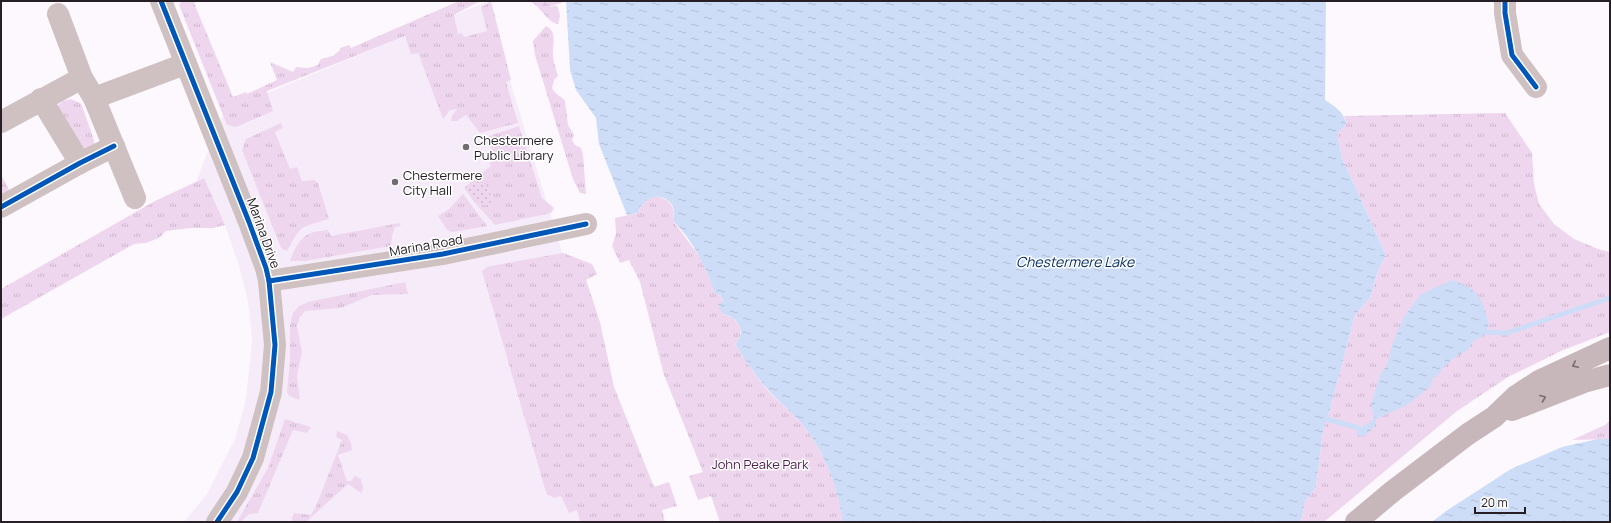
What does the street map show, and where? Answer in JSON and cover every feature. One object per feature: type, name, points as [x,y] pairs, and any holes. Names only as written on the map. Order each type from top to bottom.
[{"type":"main road","points":[[1356,522],[1393,491],[1468,434],[1494,417],[1516,396],[1539,381],[1610,348]]},
{"type":"main road","points":[[1494,417],[1584,382],[1610,375]]},
{"type":"street","name":"Marina Drive","points":[[161,1],[249,222],[266,268],[269,281],[275,345],[271,392],[253,458],[237,492],[217,522]]},
{"type":"street","points":[[1505,1],[1505,13],[1512,55],[1536,87]]},
{"type":"street","points":[[58,14],[82,78],[94,98],[134,198]]},
{"type":"street","points":[[94,98],[185,64]]},
{"type":"street","points":[[1,122],[82,78]]},
{"type":"street","points":[[42,99],[80,162]]},
{"type":"street","points":[[1,207],[80,162],[114,146]]},
{"type":"street","name":"Marina Road","points":[[269,281],[443,254],[586,224]]},
{"type":"shaded area","points":[[486,2],[644,522],[184,522],[207,494],[235,439],[245,403],[250,363],[252,339],[248,301],[239,266],[225,225],[210,205],[197,179],[224,111]]},
{"type":"green space","points":[[182,1],[198,1],[194,3],[233,97],[246,92],[247,94],[277,80],[270,62],[293,72],[296,67],[307,68],[317,66],[321,59],[333,56],[340,50],[340,48],[349,45],[351,48],[459,1],[480,1],[454,15],[458,34],[462,33],[464,37],[487,31],[481,7],[491,1],[511,80],[506,82],[518,123],[480,133],[466,115],[457,121],[451,121],[452,116],[457,109],[450,110],[443,119],[418,53],[411,54],[405,36],[267,91],[273,111],[236,127],[227,125],[179,5]]},
{"type":"green space","points":[[530,1],[542,1],[541,4],[551,7],[558,7],[560,16],[558,24],[554,23]]},
{"type":"green space","points":[[542,1],[566,1],[547,8],[540,4]]},
{"type":"green space","points":[[546,26],[552,32],[554,38],[553,57],[558,76],[554,80],[552,88],[555,93],[565,101],[568,125],[574,135],[572,140],[575,145],[581,148],[583,155],[586,194],[580,193],[573,179],[535,55],[533,41]]},
{"type":"green space","points":[[71,99],[80,103],[82,106],[94,140],[94,144],[84,155],[57,106],[63,101]]},
{"type":"green space","points":[[1505,113],[1532,153],[1534,184],[1539,204],[1554,224],[1574,239],[1598,249],[1610,252],[1610,332],[1561,351],[1508,377],[1457,411],[1324,522],[1301,522],[1305,502],[1316,487],[1323,431],[1355,315],[1370,298],[1378,271],[1386,255],[1342,158],[1337,134],[1346,124],[1344,116]]},
{"type":"green space","points":[[281,123],[283,128],[275,132],[290,169],[297,167],[302,181],[314,180],[318,183],[329,219],[307,226],[299,231],[287,251],[281,248],[242,150],[246,139]]},
{"type":"green space","points":[[519,126],[542,198],[554,208],[551,213],[495,225],[476,204],[490,205],[492,196],[479,175],[491,166],[489,163],[498,157],[483,138]]},
{"type":"green space","points":[[1,175],[12,195],[1,201]]},
{"type":"green space","points":[[479,175],[492,196],[490,205],[476,204],[464,188]]},
{"type":"green space","points":[[204,178],[225,225],[213,228],[191,228],[166,231],[159,238],[146,243],[134,244],[1,319],[1,289],[155,201]]},
{"type":"green space","points":[[463,194],[487,226],[453,232],[448,231],[438,216],[449,209]]},
{"type":"green space","name":"John Peake Park","points":[[652,197],[662,198],[670,203],[674,211],[673,221],[700,257],[717,295],[720,294],[723,303],[719,304],[722,314],[732,318],[739,325],[739,339],[735,344],[747,363],[769,392],[802,424],[824,457],[838,496],[842,522],[720,522],[711,496],[698,500],[689,476],[703,472],[664,375],[640,282],[629,260],[620,263],[612,246],[616,234],[615,218],[638,213],[644,201]]},
{"type":"green space","points":[[399,223],[401,226],[395,227],[391,246],[305,261],[290,261],[299,242],[311,233],[328,230],[331,236]]},
{"type":"green space","points":[[563,253],[592,264],[597,274],[586,280],[600,322],[614,387],[654,487],[669,482],[677,506],[662,510],[665,522],[580,522],[577,510],[569,513],[561,496],[554,498],[547,494],[545,489],[482,271],[487,267],[496,265]]},
{"type":"green space","points":[[405,282],[408,294],[372,295],[341,308],[305,311],[300,317],[297,326],[302,352],[297,376],[300,400],[289,396],[287,392],[290,360],[290,325],[293,313],[299,306],[308,302]]},
{"type":"green space","points":[[285,419],[311,427],[307,433],[293,430],[258,513],[249,514],[241,522],[237,522],[268,468]]},
{"type":"green space","points":[[1610,420],[1610,439],[1572,440],[1605,425]]},
{"type":"green space","points":[[337,431],[347,435],[351,443],[352,450],[338,455],[347,481],[351,481],[355,476],[361,479],[363,489],[361,493],[348,484],[306,522],[292,522],[294,513],[311,515],[316,506],[342,440],[336,437]]},
{"type":"water","name":"Chestermere Lake","points":[[566,1],[1326,1],[1325,100],[1338,109],[1345,119],[1346,124],[1337,134],[1342,158],[1386,255],[1378,271],[1370,298],[1355,315],[1323,431],[1316,487],[1305,502],[1301,522],[842,522],[838,496],[824,458],[810,434],[760,380],[735,344],[741,334],[741,329],[736,321],[727,315],[722,314],[718,304],[723,302],[720,294],[716,295],[699,255],[687,237],[673,221],[674,213],[672,206],[668,201],[656,197],[649,199],[643,204],[638,213],[627,215],[599,144],[596,118],[576,90],[570,70]]},
{"type":"water","points":[[1452,280],[1469,287],[1482,301],[1489,325],[1482,337],[1474,340],[1469,349],[1443,367],[1439,374],[1433,378],[1431,386],[1407,405],[1376,419],[1374,428],[1362,437],[1357,435],[1357,431],[1374,419],[1371,404],[1380,375],[1387,365],[1392,345],[1404,317],[1420,295]]},
{"type":"water","points":[[1598,439],[1610,439],[1610,522],[1432,522],[1446,511],[1511,469],[1562,447]]},
{"type":"waterway","points":[[1485,332],[1507,333],[1610,298]]},
{"type":"waterway","points":[[1327,419],[1359,428]]},
{"type":"cycle path","points":[[161,1],[249,222],[266,268],[269,281],[275,345],[271,392],[253,458],[237,492],[217,522]]},
{"type":"cycle path","points":[[1505,1],[1505,13],[1512,55],[1536,87]]},
{"type":"cycle path","points":[[1,207],[114,146]]},
{"type":"cycle path","points":[[269,281],[443,254],[586,224]]},
{"type":"place","name":"Chestermere Public Library","points":[[466,147]]},
{"type":"place","name":"Chestermere City Hall","points":[[395,182]]}]
